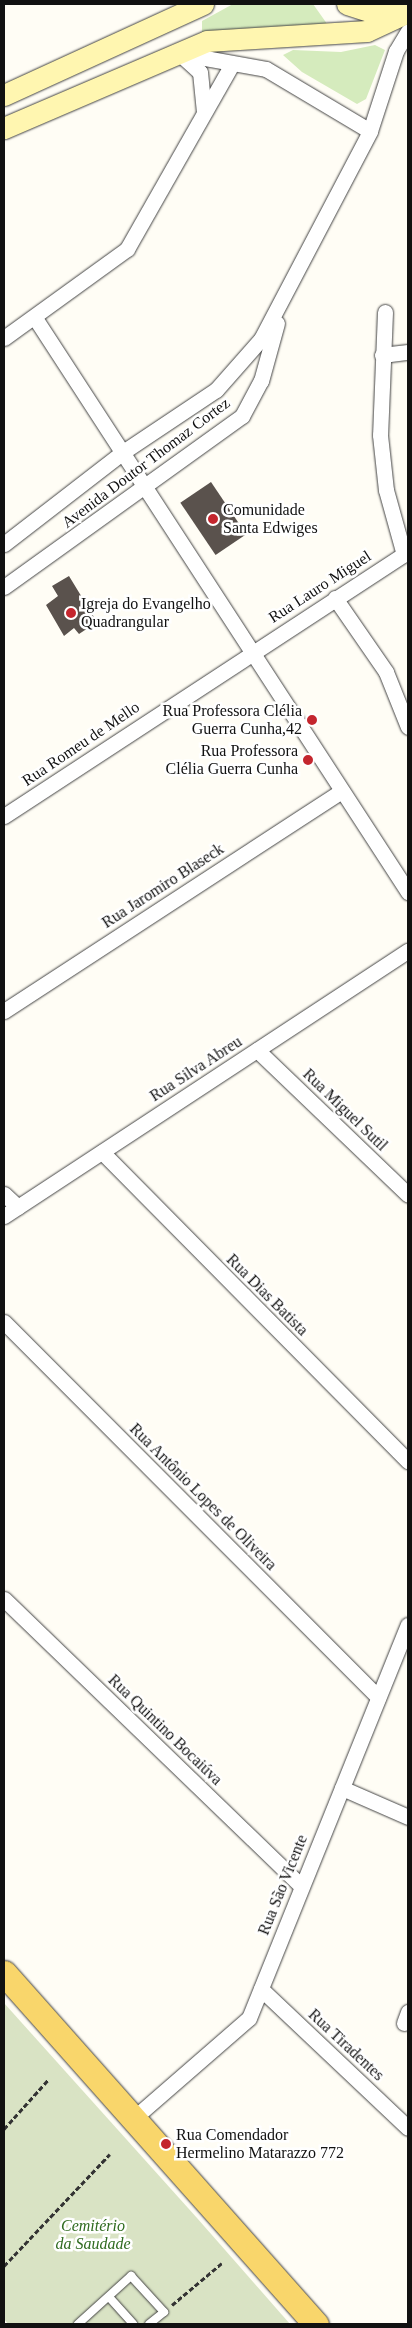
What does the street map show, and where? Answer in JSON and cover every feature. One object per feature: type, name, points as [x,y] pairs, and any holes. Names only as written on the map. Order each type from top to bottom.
[{"type":"main road","points":[[4,95],[203,4]]},
{"type":"main road","points":[[347,4],[377,14],[408,4]]},
{"type":"main road","points":[[4,128],[122,80],[174,53],[207,41],[367,31],[408,12]]},
{"type":"main road","points":[[4,1973],[316,2324]]},
{"type":"street","name":"Avenida Doutor Thomaz Cortez","points":[[4,544],[122,452],[216,390],[280,309],[370,131],[396,51],[408,31]]},
{"type":"street","points":[[174,53],[266,69],[370,131]]},
{"type":"street","points":[[174,53],[188,58],[200,72],[204,113]]},
{"type":"street","points":[[4,338],[35,318],[127,249],[232,64]]},
{"type":"street","name":"Avenida Doutor Thomaz Cortez","points":[[4,587],[146,488],[242,416],[261,381],[280,309]]},
{"type":"street","points":[[385,312],[380,435],[386,490],[406,553]]},
{"type":"street","points":[[35,318],[408,892]]},
{"type":"street","points":[[382,355],[408,352]]},
{"type":"street","name":"Rua Lauro Miguel","points":[[252,652],[406,553]]},
{"type":"street","points":[[335,598],[386,672],[408,727]]},
{"type":"street","name":"Rua Romeu de Mello","points":[[4,816],[252,652]]},
{"type":"street","name":"Rua Jaromiro Blaseck","points":[[4,1011],[342,791]]},
{"type":"street","name":"Rua Silva Abreu","points":[[4,1216],[408,951]]},
{"type":"street","name":"Rua Miguel Sutil","points":[[257,1050],[408,1195]]},
{"type":"street","name":"Rua Dias Batista","points":[[102,1152],[408,1461]]},
{"type":"street","points":[[4,1194],[18,1207]]},
{"type":"street","name":"Rua Antônio Lopes de Oliveira","points":[[4,1322],[378,1697]]},
{"type":"street","name":"Rua Quintino Bocaiúva","points":[[4,1599],[302,1886]]},
{"type":"street","name":"Rua São Vicente","points":[[134,2118],[249,2018],[408,1625]]},
{"type":"street","points":[[342,1788],[408,1817]]},
{"type":"street","name":"Rua Tiradentes","points":[[261,1989],[408,2128]]},
{"type":"lane","points":[[78,2324],[131,2276],[164,2312],[149,2324]]},
{"type":"lane","points":[[109,2297],[133,2324]]},
{"type":"path","points":[[4,2129],[48,2080]]},
{"type":"path","points":[[4,2266],[110,2154]]},
{"type":"path","points":[[164,2312],[222,2263]]},
{"type":"green space","points":[[233,4],[313,4],[330,28],[202,34],[202,21]]},
{"type":"green space","points":[[375,45],[385,50],[366,99],[357,104],[302,72],[283,55],[293,50],[341,52]]},
{"type":"green space","name":"Cemitério da Saudade","points":[[4,2003],[290,2324],[8,2324],[4,2319]]},
{"type":"building","name":"Comunidade Santa Edwiges","points":[[211,482],[246,534],[216,555],[180,503]]},
{"type":"building","name":"Igreja do Evangelho Quadrangular","points":[[69,576],[97,622],[79,634],[74,628],[64,636],[46,605],[58,596],[52,586]]},
{"type":"place","name":"Comunidade Santa Edwiges","points":[[213,519]]},
{"type":"place","name":"Igreja do Evangelho Quadrangular","points":[[71,613]]},
{"type":"place","name":"Rua Professora Clélia Guerra Cunha,42","points":[[312,720]]},
{"type":"place","name":"Rua Professora Clélia Guerra Cunha","points":[[308,760]]},
{"type":"place","name":"Rua Comendador Hermelino Matarazzo 772","points":[[166,2144]]}]
